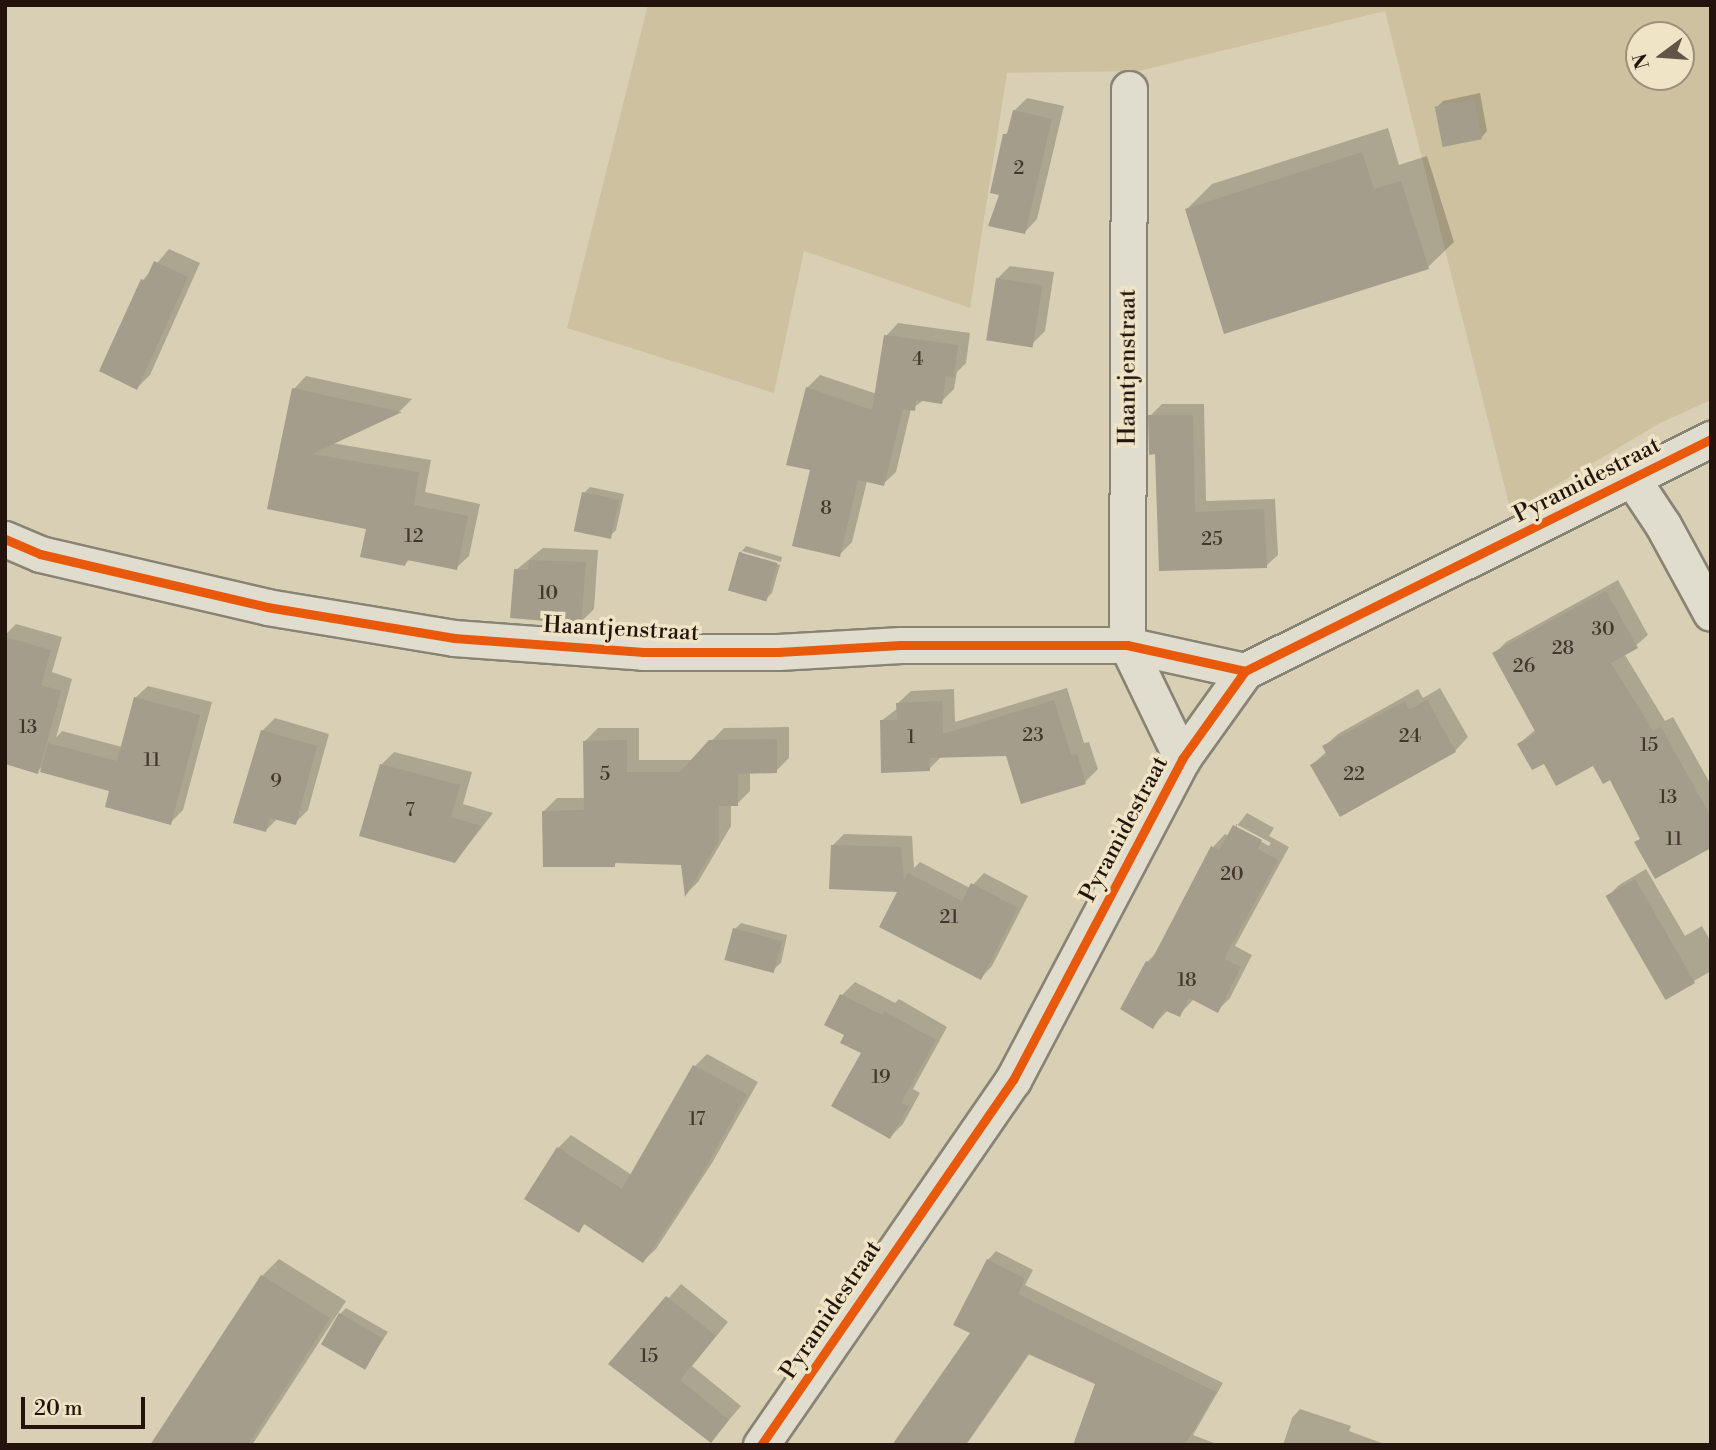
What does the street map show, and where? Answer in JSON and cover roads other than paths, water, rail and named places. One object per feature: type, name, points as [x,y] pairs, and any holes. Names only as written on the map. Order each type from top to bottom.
[{"type":"street","name":"Haantjenstraat","points":[[1127,645],[1129,89]]},
{"type":"street","name":"Pyramidestraat","points":[[761,1445],[1013,1080],[1182,759],[1245,671],[1711,439]]},
{"type":"street","points":[[1633,480],[1663,524],[1711,613]]},
{"type":"street","name":"Haantjenstraat","points":[[5,539],[40,554],[267,607],[454,638],[643,652],[778,652],[901,645],[1127,645],[1245,671]]},
{"type":"street","name":"Pyramidestraat","points":[[1127,645],[1182,759]]}]
